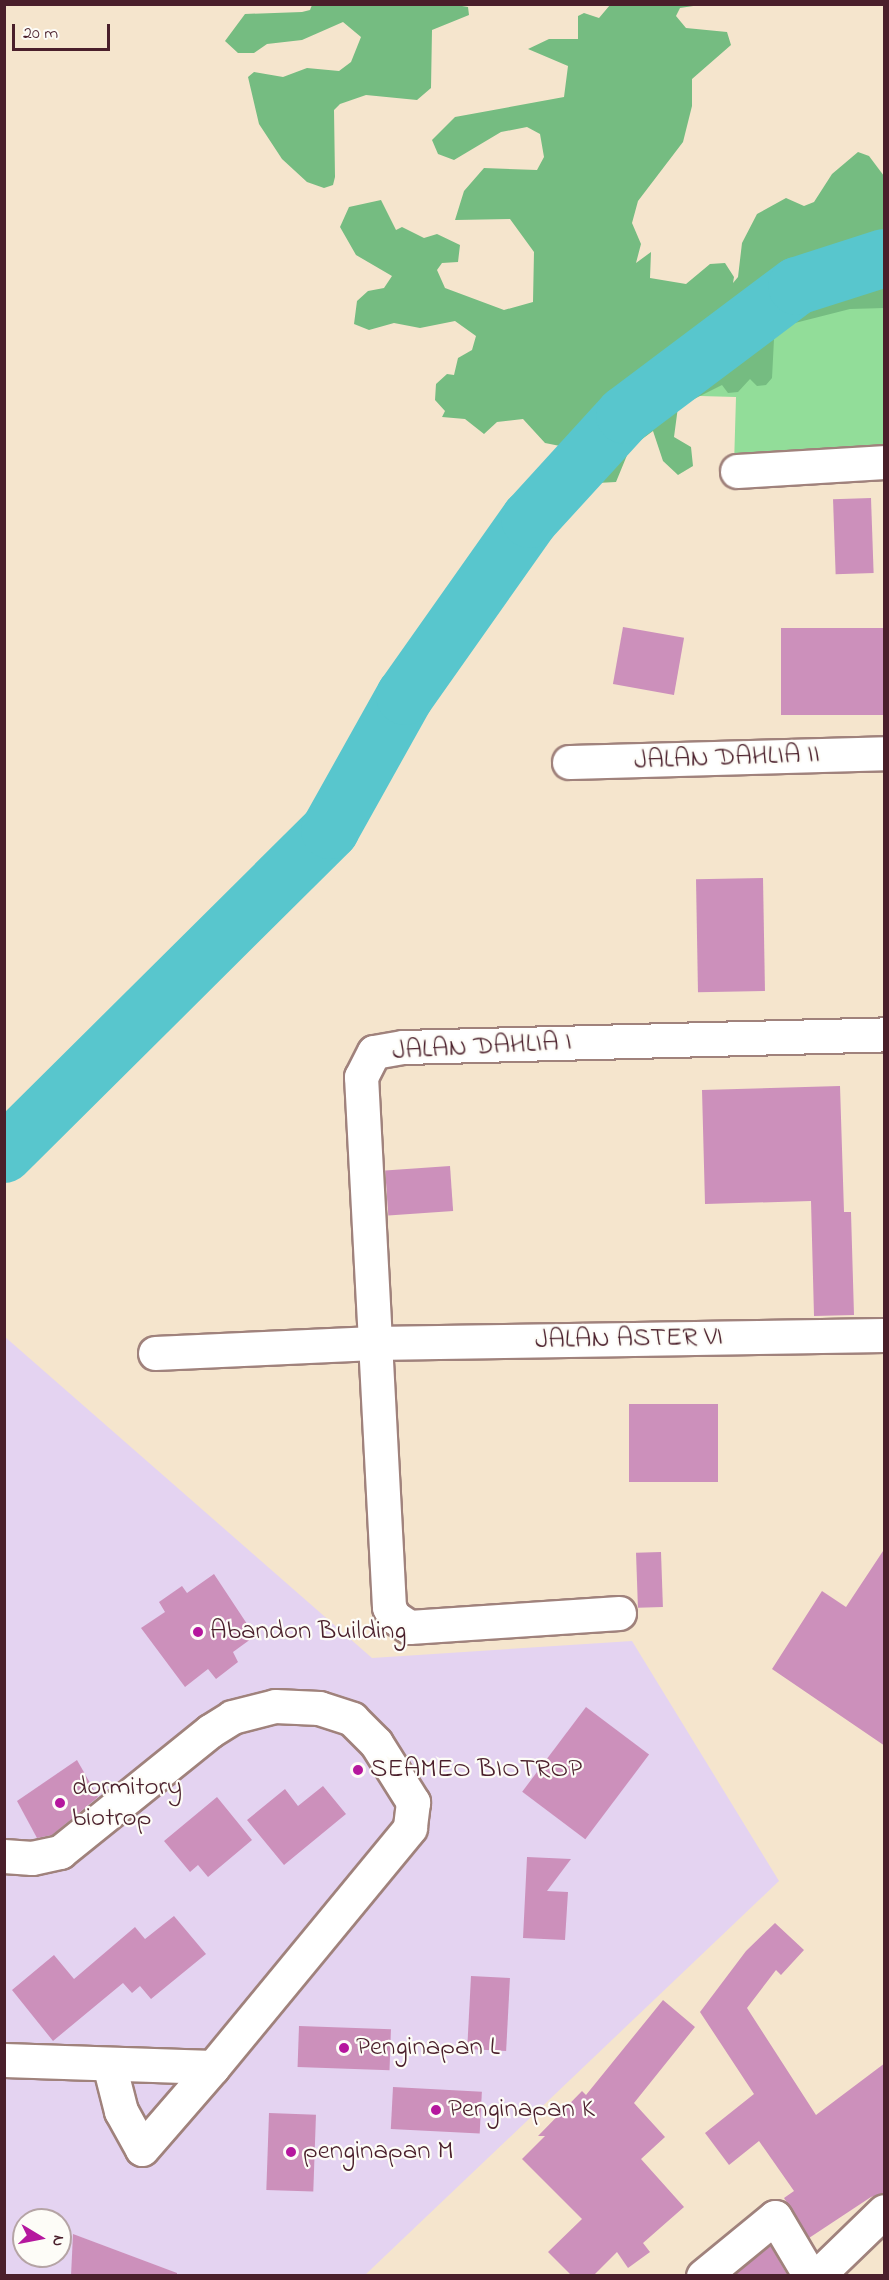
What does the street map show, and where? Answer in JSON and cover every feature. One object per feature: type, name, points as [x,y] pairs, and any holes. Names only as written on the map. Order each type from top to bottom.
[{"type":"street","points":[[737,471],[885,462]]},
{"type":"street","name":"JALAN DAHLIA II","points":[[569,762],[885,753]]},
{"type":"street","name":"JALAN DAHLIA I","points":[[374,1343],[361,1077],[374,1052],[404,1047],[885,1034]]},
{"type":"street","name":"JALAN ASTER VI","points":[[155,1353],[374,1343],[885,1335]]},
{"type":"street","points":[[374,1343],[388,1607],[394,1617],[409,1627],[619,1613]]},
{"type":"street","points":[[4,1856],[32,1858],[60,1852],[232,1717],[275,1706],[298,1706],[338,1713],[364,1729],[410,1793],[414,1811],[410,1828],[213,2067],[142,2149],[121,2111],[109,2064]]},
{"type":"street","points":[[4,2060],[213,2067]]},
{"type":"street","points":[[817,2276],[885,2211]]},
{"type":"street","points":[[703,2276],[775,2217],[810,2276]]},
{"type":"shaded area","name":"SEAMEO BIOTROP","points":[[4,1336],[372,1658],[632,1641],[779,1881],[365,2275],[5,2275]]},
{"type":"green space","points":[[312,5],[456,5],[468,7],[469,15],[432,30],[431,88],[417,100],[366,95],[340,104],[334,110],[335,177],[333,185],[324,188],[307,182],[282,159],[259,124],[248,77],[254,72],[283,77],[307,68],[339,71],[351,62],[361,37],[343,22],[302,40],[267,44],[254,53],[238,53],[225,41],[245,14],[302,12],[310,10]]},
{"type":"green space","points":[[610,5],[700,5],[680,8],[676,16],[686,28],[727,32],[731,45],[692,79],[692,106],[683,142],[638,201],[632,223],[641,244],[636,263],[651,252],[650,278],[686,284],[710,264],[725,263],[734,277],[733,283],[738,277],[742,243],[757,214],[786,198],[804,206],[814,202],[832,174],[858,152],[869,156],[884,176],[884,308],[850,309],[787,325],[774,339],[772,378],[766,385],[757,386],[750,379],[738,392],[728,393],[722,385],[678,407],[674,437],[691,447],[693,466],[678,475],[663,461],[653,431],[630,448],[616,482],[597,483],[590,490],[585,441],[612,422],[620,400],[635,386],[612,393],[599,425],[560,446],[545,443],[523,419],[497,422],[484,434],[465,419],[442,417],[445,411],[435,400],[436,384],[447,374],[454,375],[458,358],[472,350],[476,336],[455,321],[420,328],[394,323],[369,330],[354,324],[357,301],[368,291],[384,288],[392,276],[356,255],[340,227],[349,207],[381,200],[396,230],[402,227],[424,238],[437,234],[460,245],[458,262],[442,263],[437,270],[445,288],[504,310],[533,302],[534,252],[510,219],[455,220],[464,191],[484,168],[537,170],[544,157],[540,134],[527,127],[501,132],[454,160],[438,154],[432,140],[455,117],[564,97],[568,66],[528,49],[549,39],[578,39],[578,16],[584,13],[599,18]]},
{"type":"green space","points":[[884,290],[884,455],[734,465],[736,397],[664,395],[768,321]]},
{"type":"building","points":[[871,498],[874,573],[836,574],[833,499]]},
{"type":"building","points":[[623,627],[684,638],[674,695],[613,684]]},
{"type":"building","points":[[781,628],[884,628],[884,715],[781,715]]},
{"type":"building","points":[[763,878],[765,991],[698,992],[696,879]]},
{"type":"building","points":[[840,1086],[844,1212],[851,1212],[854,1315],[814,1316],[811,1201],[705,1204],[702,1090]]},
{"type":"building","points":[[450,1166],[453,1211],[388,1215],[385,1171]]},
{"type":"building","points":[[629,1404],[718,1404],[718,1482],[629,1482]]},
{"type":"building","points":[[885,1548],[885,1746],[772,1669],[822,1591],[846,1607]]},
{"type":"building","points":[[661,1552],[663,1607],[638,1608],[636,1553]]},
{"type":"building","name":"Abandon Building","points":[[214,1574],[255,1636],[233,1652],[238,1662],[216,1679],[208,1669],[185,1687],[141,1628],[165,1612],[159,1602],[182,1586],[187,1593]]},
{"type":"building","points":[[586,1707],[649,1755],[585,1839],[522,1792]]},
{"type":"building","name":"dormitory biotrop","points":[[77,1760],[98,1797],[52,1835],[37,1838],[17,1801]]},
{"type":"building","points":[[323,1786],[346,1814],[284,1865],[247,1820],[285,1789],[298,1806]]},
{"type":"building","points":[[217,1797],[252,1840],[208,1877],[198,1865],[190,1872],[164,1841]]},
{"type":"building","points":[[527,1857],[571,1859],[547,1891],[568,1892],[565,1940],[523,1938]]},
{"type":"building","points":[[174,1916],[206,1954],[151,1999],[140,1986],[132,1993],[123,1983],[53,2041],[12,1990],[54,1955],[74,1979],[135,1927],[145,1939]]},
{"type":"building","points":[[775,1923],[804,1950],[781,1975],[776,1970],[747,2008],[816,2115],[885,2063],[885,2193],[871,2197],[809,2238],[784,2198],[794,2191],[759,2141],[729,2165],[705,2133],[754,2094],[700,2012],[746,1951]]},
{"type":"building","points":[[471,1976],[510,1978],[506,2051],[467,2049]]},
{"type":"building","points":[[663,2000],[695,2027],[634,2103],[665,2137],[641,2159],[684,2207],[643,2243],[650,2252],[628,2268],[617,2252],[593,2276],[572,2276],[548,2252],[582,2219],[522,2159],[545,2136],[538,2136],[582,2091],[586,2095]]},
{"type":"building","name":"Penginapan L","points":[[299,2026],[391,2029],[390,2070],[298,2067]]},
{"type":"building","name":"Penginapan K","points":[[393,2087],[482,2092],[480,2134],[391,2129]]},
{"type":"building","name":"penginapan M","points":[[269,2113],[316,2115],[313,2192],[266,2190]]},
{"type":"building","points":[[73,2234],[177,2273],[177,2276],[71,2276]]},
{"type":"building","points":[[770,2245],[788,2276],[733,2276]]},
{"type":"waterway","points":[[4,1154],[330,830],[405,696],[530,519],[625,415],[797,286],[884,258]]},
{"type":"place","name":"Abandon Building","points":[[198,1632]]},
{"type":"place","name":"SEAMEO BIOTROP","points":[[358,1770]]},
{"type":"place","name":"dormitory biotrop","points":[[60,1803]]},
{"type":"place","name":"Penginapan L","points":[[344,2048]]},
{"type":"place","name":"Penginapan K","points":[[436,2110]]},
{"type":"place","name":"penginapan M","points":[[291,2152]]}]
